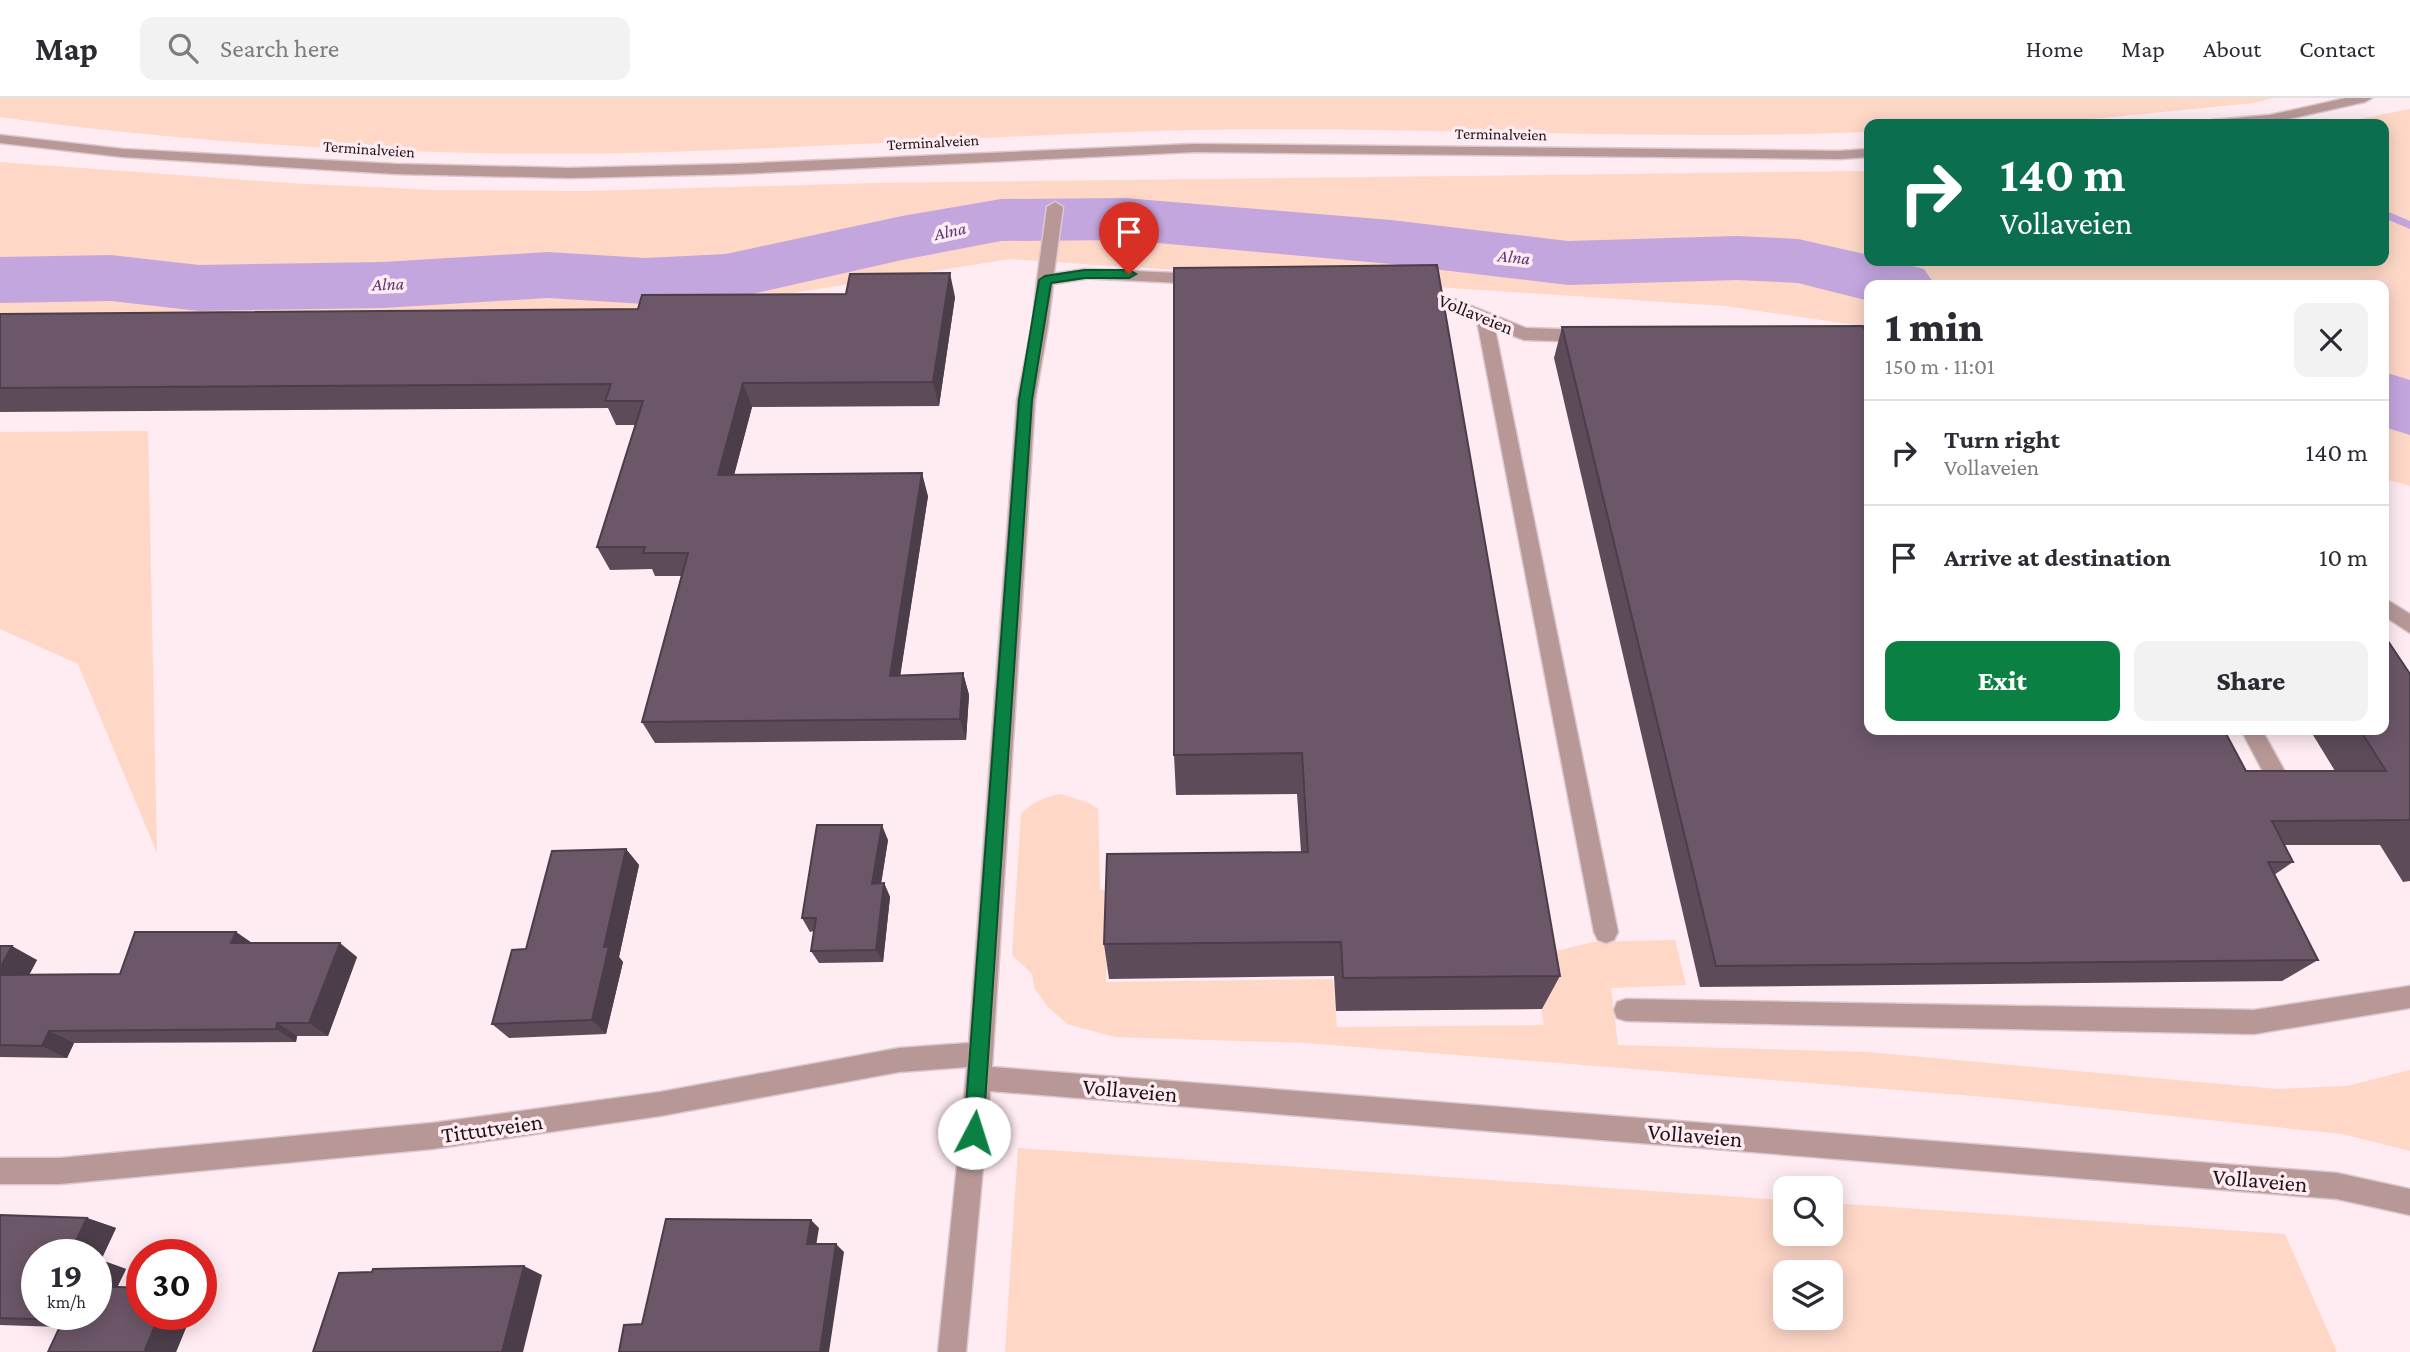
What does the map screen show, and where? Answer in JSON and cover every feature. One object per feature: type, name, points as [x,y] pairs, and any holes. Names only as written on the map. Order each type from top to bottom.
[{"type":"street","points":[[2270,119],[2365,98]]},
{"type":"street","name":"Terminalveien","points":[[0,139],[123,153],[396,169],[569,173],[775,167],[1194,148],[1864,153]]},
{"type":"street","points":[[953,1352],[979,1066],[1026,400],[1055,207]]},
{"type":"street","points":[[1045,280],[1085,274],[1219,280]]},
{"type":"street","name":"Vollaveien","points":[[1404,294],[1431,296],[1524,334],[1605,337]]},
{"type":"street","points":[[1485,318],[1606,932]]},
{"type":"street","points":[[2389,610],[2410,625]]},
{"type":"street","points":[[2254,735],[2277,777]]},
{"type":"street","points":[[1626,1010],[2254,1022],[2410,997]]},
{"type":"street","name":"Tittutveien","points":[[0,1171],[60,1171],[432,1136],[660,1104],[899,1060],[979,1066]]},
{"type":"street","name":"Vollaveien","points":[[979,1066],[2323,1185],[2410,1202]]},
{"type":"shaded area","points":[[0,98],[2274,98],[2253,103],[2091,119],[1864,119],[1864,132],[1780,135],[1244,129],[727,150],[583,153],[416,151],[249,143],[0,117]]},
{"type":"shaded area","points":[[2410,109],[2410,486],[2389,480],[2389,280],[1864,280],[1864,326],[1725,306],[1010,259],[612,321],[0,317],[0,162],[288,183],[434,190],[587,191],[876,183],[1864,171],[1864,266],[2389,266],[2389,119],[2359,119]]},
{"type":"shaded area","points":[[148,431],[157,853],[78,664],[0,629],[0,432]]},
{"type":"shaded area","points":[[1061,794],[1089,803],[1098,809],[1100,889],[1107,891],[1108,896],[1106,982],[1333,979],[1337,1027],[1544,1025],[1533,957],[1593,942],[1675,940],[1686,985],[1611,988],[1618,1045],[1867,1052],[2277,1089],[2347,1086],[2410,1070],[2410,1151],[2342,1134],[1998,1098],[1306,1043],[1115,1037],[1067,1024],[1048,1007],[1034,988],[1032,974],[1012,955],[1021,814],[1039,801]]},
{"type":"shaded area","points":[[1018,1148],[1773,1199],[1773,1246],[1843,1246],[1843,1204],[2285,1234],[2337,1352],[1005,1352]]},
{"type":"water","name":"Alna","points":[[1019,210],[1019,231],[944,240],[725,289],[727,267],[896,229]]},
{"type":"building","points":[[1437,265],[1560,976],[1343,978],[1341,942],[1104,944],[1107,854],[1308,852],[1302,753],[1174,755],[1174,268]]},
{"type":"building","points":[[950,273],[933,382],[743,383],[718,475],[922,473],[890,676],[963,673],[960,719],[642,722],[688,553],[643,553],[645,547],[597,547],[643,401],[605,401],[611,384],[0,388],[0,314],[638,309],[642,295],[846,294],[850,274]]},
{"type":"building","points":[[1863,326],[1864,735],[2227,735],[2246,771],[2386,771],[2363,735],[2389,735],[2389,642],[2410,674],[2410,820],[2272,821],[2293,862],[2268,862],[2318,960],[1716,966],[1562,327]]},
{"type":"building","points":[[817,825],[882,825],[872,884],[884,883],[876,950],[811,951],[816,918],[802,918]]},
{"type":"building","points":[[626,849],[604,947],[609,946],[592,1020],[492,1024],[512,950],[526,949],[552,851]]},
{"type":"building","points":[[135,932],[236,932],[231,943],[340,943],[309,1023],[277,1023],[276,1029],[49,1031],[42,1046],[0,1045],[0,975],[120,974]]},
{"type":"building","points":[[0,946],[12,946],[0,968]]},
{"type":"building","points":[[0,1215],[87,1218],[77,1239],[21,1239],[21,1319],[0,1318]]},
{"type":"building","points":[[666,1219],[811,1220],[807,1244],[836,1244],[820,1352],[619,1352],[624,1325],[642,1324]]},
{"type":"building","points":[[524,1266],[502,1352],[313,1352],[339,1273],[372,1272],[373,1269]]},
{"type":"building","points":[[112,1287],[126,1287],[126,1330],[153,1330],[144,1352],[48,1352],[58,1330],[112,1330]]},
{"type":"waterway","points":[[2389,216],[2410,225]]},
{"type":"waterway","name":"Alna","points":[[0,280],[111,278],[199,288],[383,285],[548,275],[645,281],[726,277],[902,238],[1001,220],[1124,219],[1391,242],[1568,263],[1737,258],[1798,261],[1878,280]]},
{"type":"waterway","name":"Alna","points":[[2389,401],[2410,408]]},
{"type":"route","points":[[974,1133],[1026,400],[1040,326],[1045,280],[1085,274],[1129,274]]}]
